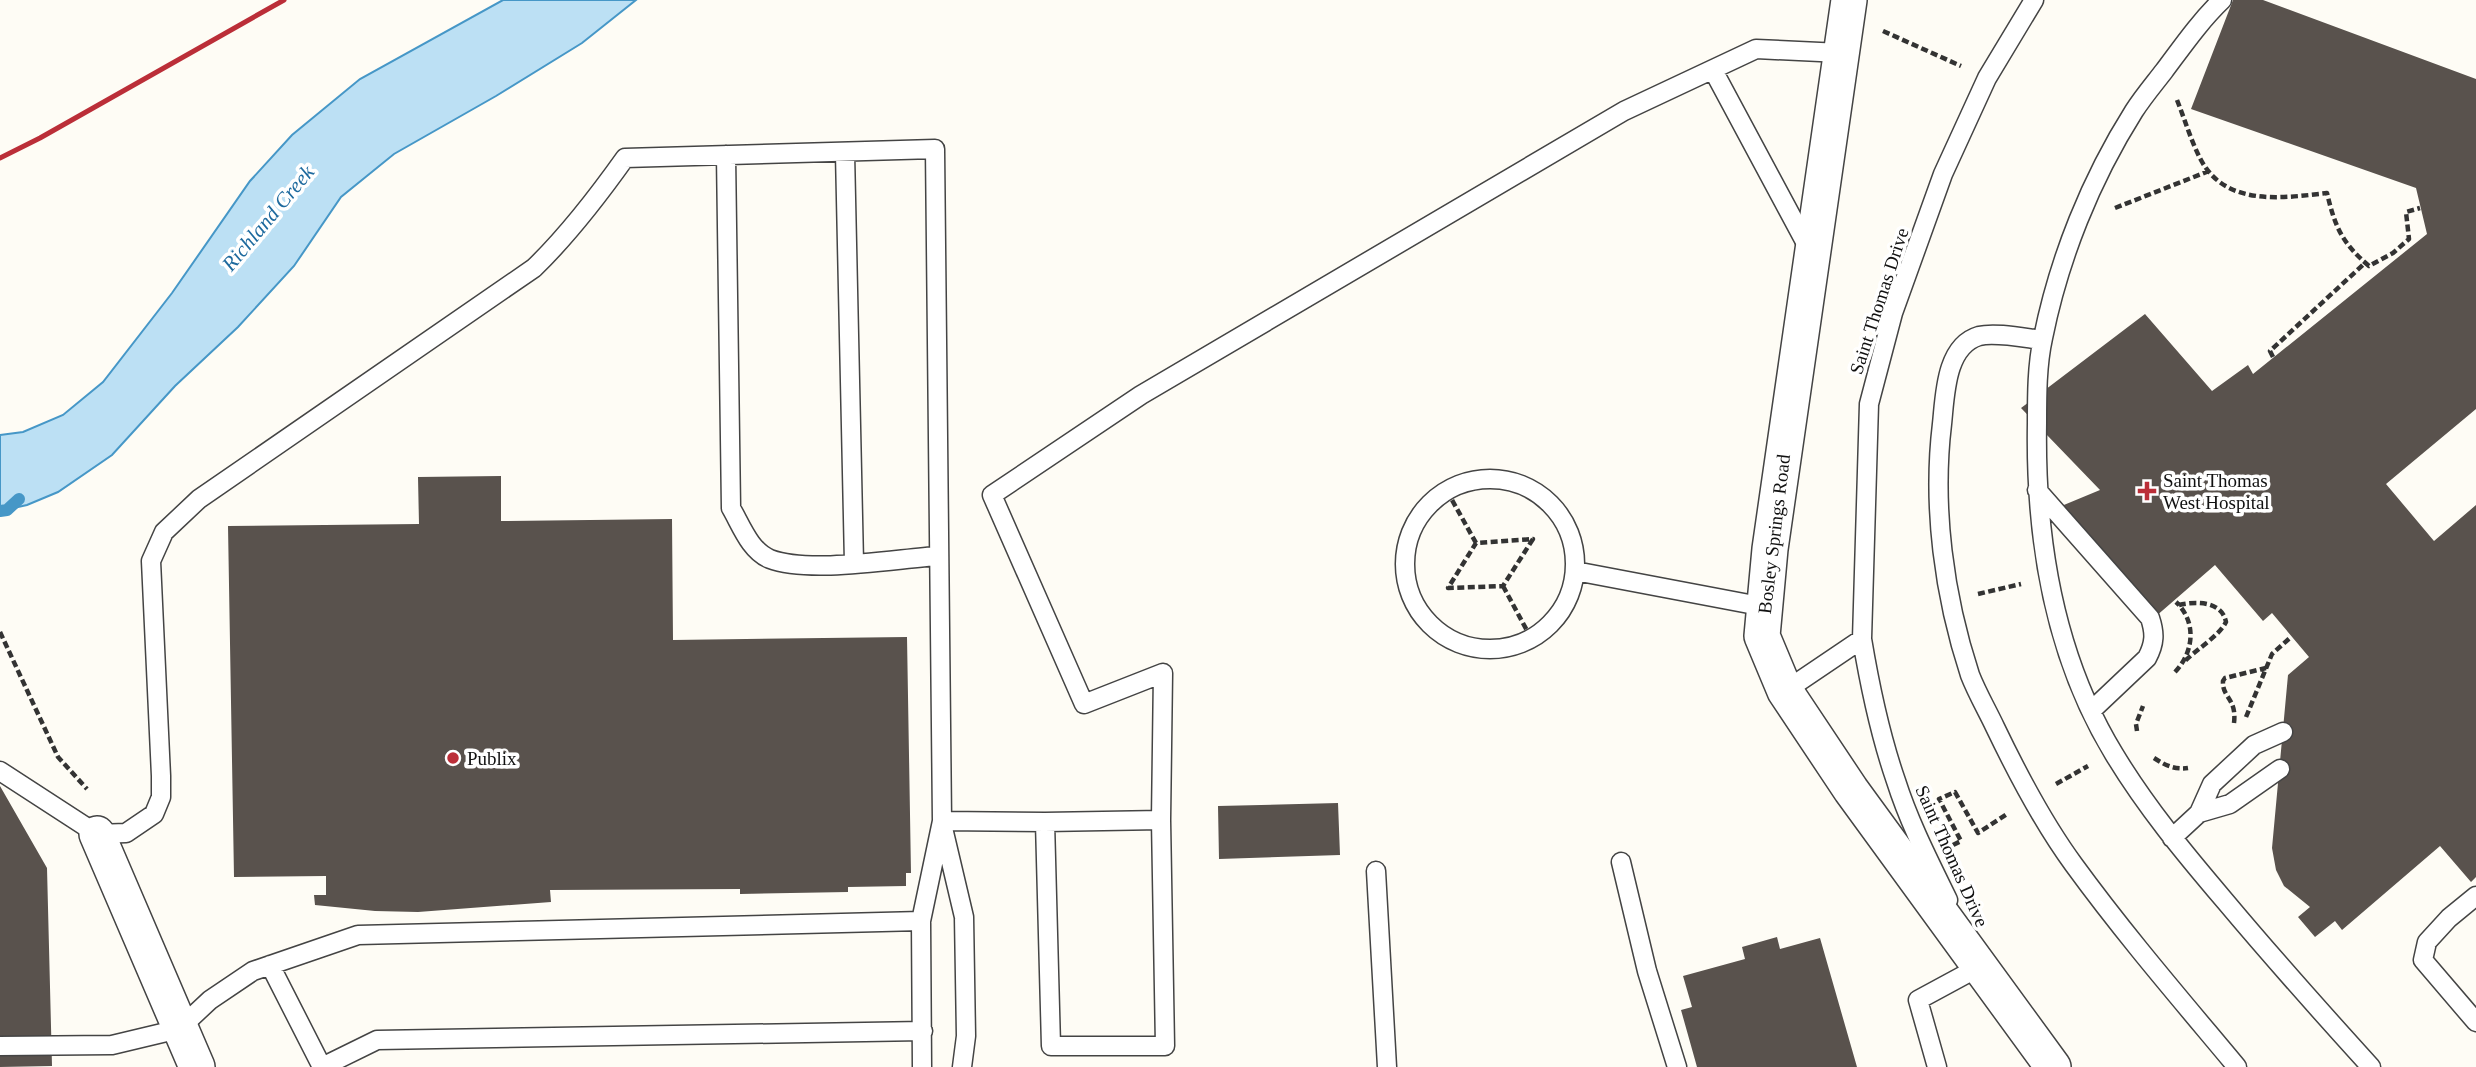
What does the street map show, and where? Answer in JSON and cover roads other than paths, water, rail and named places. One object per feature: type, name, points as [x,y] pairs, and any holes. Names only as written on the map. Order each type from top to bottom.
[{"type":"street","name":"Bosley Springs Road","points":[[1848,8],[1770,549],[1762,636],[1786,691],[1851,790],[2053,1067]]},
{"type":"street","points":[[97,834],[197,1067]]},
{"type":"lane","name":"Saint Thomas Drive","points":[[1979,967],[1927,859],[1896,782],[1871,692],[1862,639],[1869,404],[1893,313],[1939,186],[1987,78],[2034,0]]},
{"type":"lane","points":[[2222,0],[2185,43],[2129,120],[2099,173],[2057,286],[2042,340],[2037,398],[2037,490],[2043,552],[2065,649],[2091,711],[2113,753],[2172,838],[2285,972],[2371,1067]]},
{"type":"lane","points":[[1045,822],[1051,1046],[1165,1046],[1161,820],[1163,673],[1084,704],[992,495],[1141,395],[1624,111],[1756,49],[1841,53]]},
{"type":"lane","points":[[1713,70],[1812,255]]},
{"type":"lane","points":[[0,771],[97,834],[126,834],[153,814],[160,797],[151,561],[164,532],[199,499],[534,268],[601,192],[625,158],[935,149],[942,821],[964,917],[966,1037],[962,1067]]},
{"type":"lane","points":[[845,153],[854,563]]},
{"type":"lane","points":[[726,155],[731,508],[751,544],[769,558],[815,566],[938,556]]},
{"type":"lane","points":[[2042,340],[1978,337],[1966,344],[1958,354],[1946,387],[1937,463],[1941,539],[1953,609],[1967,663],[2031,798],[2073,864],[2237,1067]]},
{"type":"lane","points":[[1489,479],[1513,482],[1536,493],[1565,523],[1574,548],[1575,571],[1571,590],[1559,614],[1545,629],[1531,638],[1503,648],[1477,649],[1437,631],[1426,621],[1413,600],[1405,574],[1407,542],[1423,512],[1431,502],[1447,491],[1470,481],[1489,479]]},
{"type":"lane","points":[[2037,490],[2150,618],[2153,628],[2153,647],[2147,657],[2091,711]]},
{"type":"lane","points":[[1575,571],[1765,607]]},
{"type":"lane","points":[[1786,691],[1862,639]]},
{"type":"lane","points":[[2172,838],[2199,813],[2212,784],[2254,745],[2283,732]]},
{"type":"lane","points":[[2199,813],[2230,804],[2280,769]]},
{"type":"lane","points":[[942,821],[1161,820]]},
{"type":"lane","points":[[922,1067],[921,921],[942,821]]},
{"type":"lane","points":[[1621,862],[1647,971],[1677,1067]]},
{"type":"lane","points":[[1376,871],[1387,1067]]},
{"type":"lane","points":[[2476,896],[2449,918],[2427,942],[2423,960],[2476,1022]]},
{"type":"lane","points":[[0,1046],[112,1045],[179,1028],[210,1000],[253,971],[358,935],[921,921]]},
{"type":"lane","points":[[270,965],[322,1067],[377,1040],[923,1031]]},
{"type":"lane","points":[[1937,1067],[1918,1000],[1979,967]]},
{"type":"water","points":[[503,0],[636,0],[582,43],[394,154],[341,197],[294,266],[238,327],[175,386],[112,455],[58,492],[27,505],[0,511],[0,435],[23,432],[63,415],[103,382],[172,293],[250,181],[292,135],[360,79]]},
{"type":"waterway","name":"Richland Creek","points":[[0,511],[7,510],[19,499]]},
{"type":"railway","points":[[0,158],[284,0]]},
{"type":"place","name":"Saint Thomas West Hospital","points":[[2147,491]]},
{"type":"place","name":"Publix","points":[[453,758]]}]
